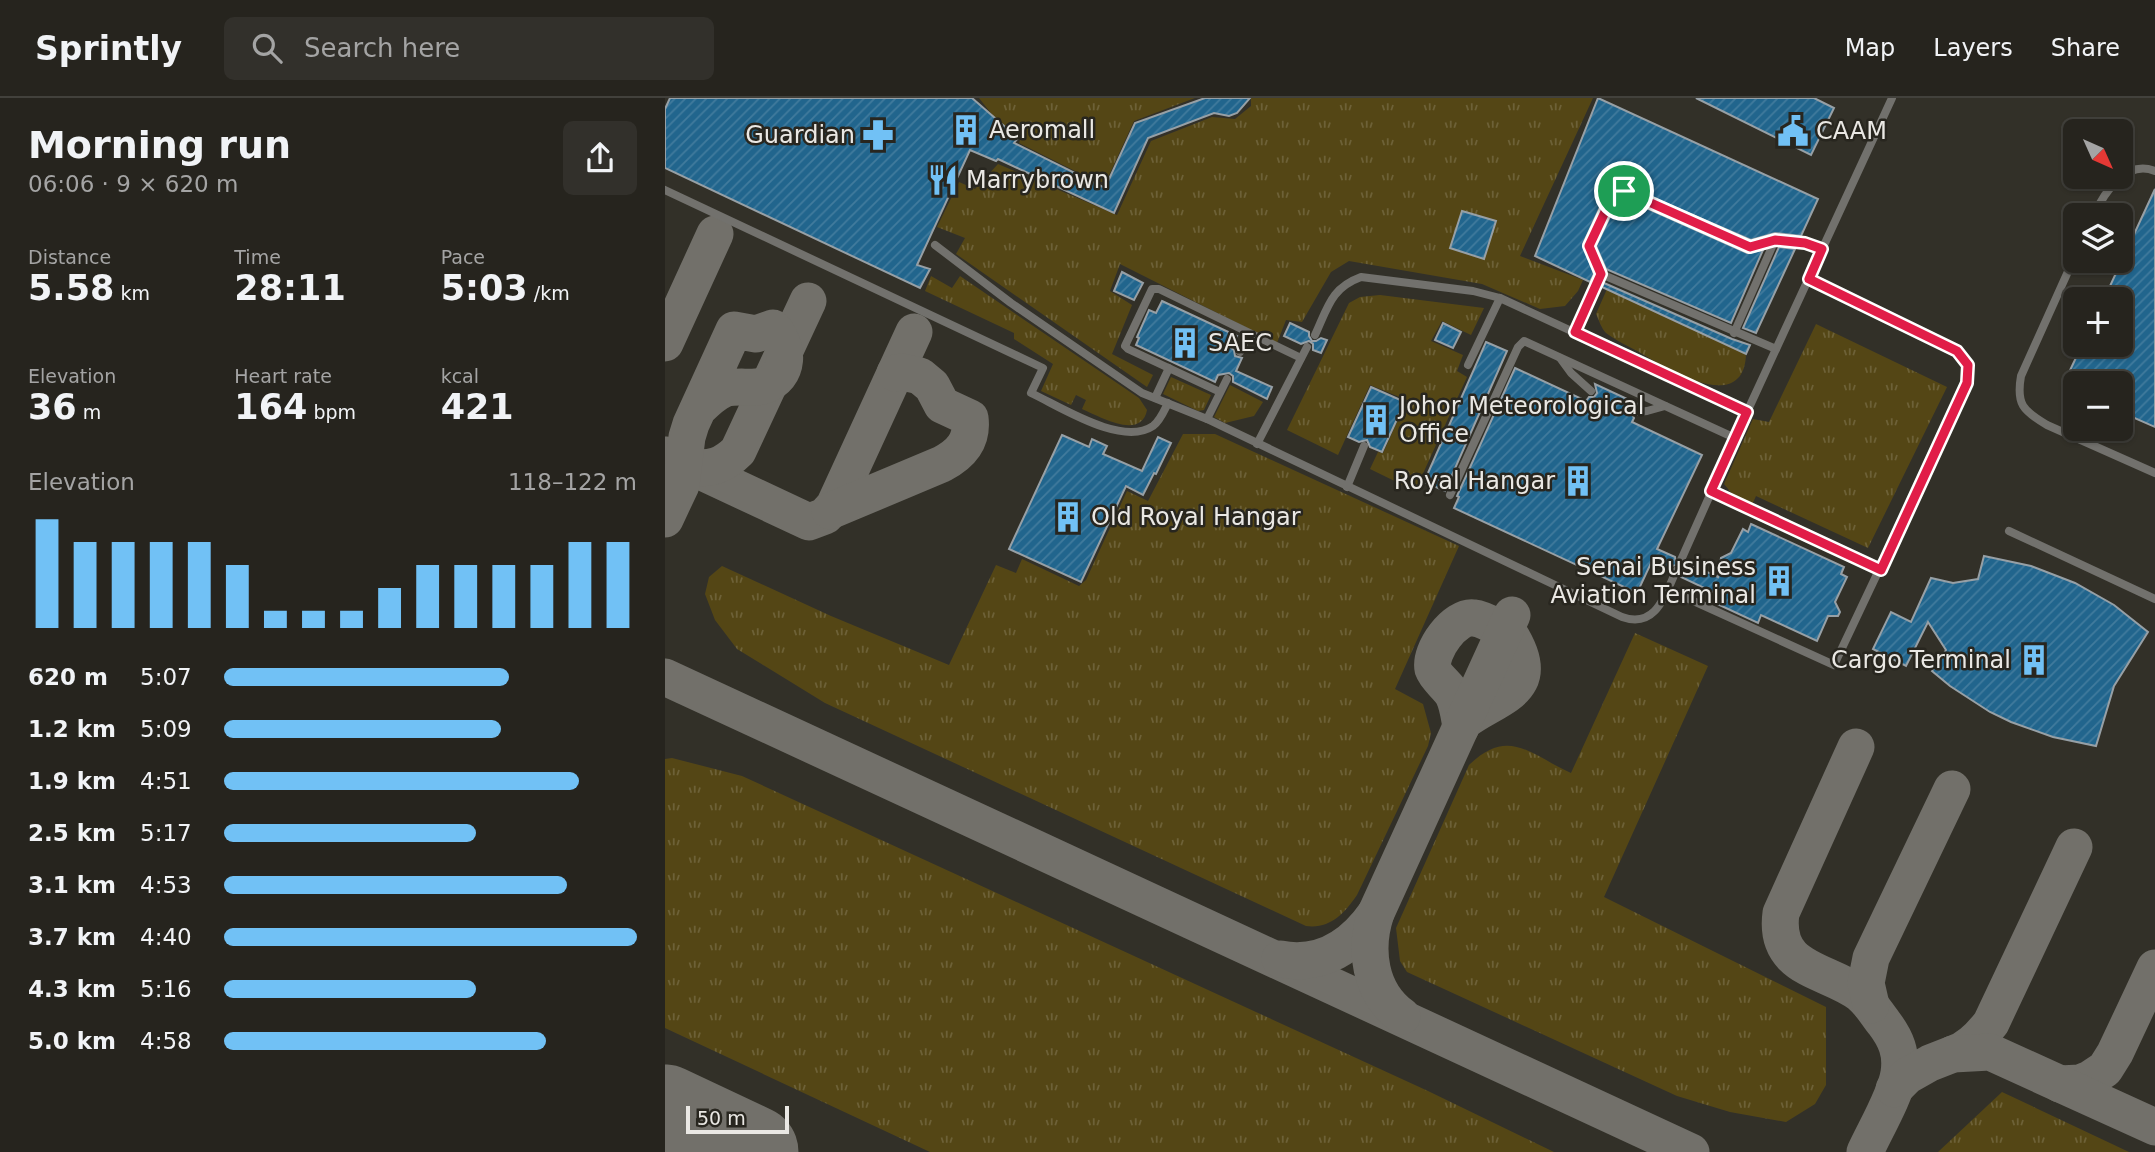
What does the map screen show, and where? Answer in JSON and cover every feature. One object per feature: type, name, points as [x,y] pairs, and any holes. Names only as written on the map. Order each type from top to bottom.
[{"type":"lane","points":[[1681,560],[1892,98]]},
{"type":"lane","points":[[2100,203],[2108,188],[2132,170],[2146,167],[2155,171]]},
{"type":"lane","points":[[665,190],[1043,368],[1031,393],[1105,428],[1126,433],[1143,430],[1153,425],[1168,403]]},
{"type":"lane","points":[[1776,349],[1601,274],[1589,246],[1612,197],[1624,191],[1750,247],[1775,240],[1805,243],[1822,249]]},
{"type":"lane","points":[[1734,333],[1775,240]]},
{"type":"lane","points":[[935,246],[1021,311],[1142,393],[1207,419],[1631,620],[1641,620],[1659,607],[1676,571]]},
{"type":"lane","points":[[2067,273],[2021,376],[2018,394],[2022,406],[2033,417],[2047,425],[2155,473]]},
{"type":"lane","points":[[1575,332],[1601,274]]},
{"type":"lane","points":[[1315,335],[1332,298],[1345,283],[1361,277],[1473,291],[1500,298],[1747,412]]},
{"type":"lane","points":[[1667,589],[1834,665],[1967,383],[1968,365],[1957,351],[1809,279]]},
{"type":"lane","points":[[1220,392],[1125,346],[1147,294],[1152,289],[1159,289],[1301,358]]},
{"type":"lane","points":[[1468,365],[1500,298]]},
{"type":"lane","points":[[1240,352],[1249,333]]},
{"type":"lane","points":[[1450,495],[1518,347],[1524,341],[1735,438]]},
{"type":"lane","points":[[1257,444],[1307,347]]},
{"type":"lane","points":[[1560,357],[1571,373],[1591,391]]},
{"type":"lane","points":[[1155,398],[1169,368]]},
{"type":"lane","points":[[1207,419],[1227,379]]},
{"type":"lane","points":[[1637,412],[1665,406]]},
{"type":"lane","points":[[1347,487],[1364,446]]},
{"type":"lane","points":[[1711,491],[1881,570]]},
{"type":"lane","points":[[2009,531],[2155,599]]},
{"type":"green space","points":[[979,98],[1195,98],[1134,121],[1106,182],[1097,182],[1019,143],[1021,137],[998,122]]},
{"type":"green space","points":[[1251,98],[1593,98],[1520,256],[1583,280],[1578,291],[1565,306],[1540,309],[1482,284],[1349,261],[1331,272],[1302,322],[1286,320],[1277,343],[1120,264],[1110,291],[1132,305],[1112,354],[1153,375],[1147,387],[956,254],[965,238],[937,227],[959,182],[975,189],[998,164],[1117,215],[1151,141],[1212,117],[1235,119],[1251,106]]},
{"type":"green space","points":[[931,276],[952,288],[960,276],[1139,398],[1147,410],[1143,419],[1137,424],[1128,425],[1108,421],[1082,409],[1086,400],[1076,395],[1071,405],[1041,391],[1053,364],[1014,339],[1014,333],[925,291]]},
{"type":"green space","points":[[1607,289],[1746,354],[1742,373],[1732,383],[1701,383],[1666,368],[1613,338],[1604,331],[1596,314]]},
{"type":"green space","points":[[1380,295],[1484,308],[1471,335],[1442,321],[1431,341],[1463,355],[1457,371],[1467,377],[1415,491],[1370,469],[1378,452],[1383,453],[1407,400],[1370,385],[1338,455],[1287,430],[1349,303],[1360,297]]},
{"type":"green space","points":[[1816,324],[1947,387],[1868,548],[1756,496],[1751,507],[1738,501],[1724,484],[1753,419],[1769,422]]},
{"type":"green space","points":[[1171,377],[1211,395],[1204,410],[1198,411],[1163,394]]},
{"type":"green space","points":[[1230,385],[1263,402],[1254,416],[1225,423],[1214,417]]},
{"type":"green space","points":[[1183,434],[1215,434],[1459,546],[1395,689],[1423,704],[1431,733],[1428,746],[1357,895],[1336,919],[1329,923],[1306,926],[825,703],[737,649],[715,620],[705,594],[709,577],[722,566],[831,616],[949,665],[996,565],[1016,573],[1022,559],[1079,586],[1086,580],[1127,491],[1148,501]]},
{"type":"green space","points":[[1635,633],[1708,666],[1604,897],[1826,1007],[1826,1085],[1815,1104],[1786,1122],[1730,1112],[1677,1096],[1407,972],[1400,961],[1396,928],[1469,765],[1483,753],[1496,747],[1508,746],[1531,752],[1571,773]]},
{"type":"green space","points":[[672,758],[742,776],[1428,1091],[1554,1152],[930,1152],[665,1028],[665,759]]},
{"type":"green space","points":[[2002,1092],[2129,1152],[1938,1152]]},
{"type":"building","points":[[670,98],[972,98],[1018,138],[1014,143],[1105,188],[1135,123],[1205,98],[1250,98],[1237,113],[1229,116],[1214,113],[1148,138],[1114,213],[998,159],[996,161],[970,150],[917,265],[930,269],[920,288],[665,168],[665,109]]},
{"type":"building","points":[[1598,98],[1818,199],[1801,236],[1775,233],[1751,240],[1623,185],[1606,194],[1583,244],[1594,274],[1590,282],[1535,256]]},
{"type":"building","name":"CAAM","points":[[1696,98],[1814,98],[1834,108],[1811,155]]},
{"type":"building","points":[[2155,189],[2155,427],[2133,417],[2133,371],[2070,371],[2076,357],[2133,357],[2133,287],[2110,287],[2116,273],[2133,273],[2133,236]]},
{"type":"building","points":[[1624,198],[1747,253],[1763,250],[1731,323],[1606,269],[1596,246],[1617,202]]},
{"type":"building","points":[[1462,211],[1496,221],[1484,259],[1450,248]]},
{"type":"building","points":[[1779,247],[1795,249],[1756,333],[1743,328]]},
{"type":"building","points":[[1122,272],[1143,283],[1134,300],[1114,291]]},
{"type":"building","points":[[1604,283],[1750,345],[1746,354],[1602,287]]},
{"type":"building","name":"SAEC","points":[[1162,301],[1237,336],[1231,348],[1235,356],[1242,358],[1236,371],[1272,387],[1267,399],[1233,382],[1233,376],[1229,373],[1218,375],[1215,382],[1136,345],[1149,310],[1156,313]]},
{"type":"building","points":[[1290,323],[1309,332],[1312,341],[1321,338],[1327,340],[1321,353],[1313,350],[1313,344],[1309,341],[1301,344],[1284,336]]},
{"type":"building","points":[[1443,323],[1461,332],[1453,348],[1435,340]]},
{"type":"building","points":[[1486,342],[1507,351],[1445,491],[1424,482]]},
{"type":"building","name":"Royal Hangar","points":[[1515,368],[1586,401],[1597,393],[1595,384],[1640,405],[1631,409],[1634,418],[1632,422],[1702,455],[1657,549],[1675,557],[1676,565],[1669,571],[1651,563],[1637,593],[1454,508]]},
{"type":"building","name":"Johor Meteorological Office","points":[[1371,387],[1405,402],[1382,452],[1370,447],[1367,440],[1359,442],[1348,437]]},
{"type":"building","name":"Old Royal Hangar","points":[[1062,435],[1089,447],[1092,439],[1107,446],[1103,454],[1142,471],[1158,437],[1171,443],[1143,495],[1126,486],[1081,582],[1009,549]]},
{"type":"building","name":"Senai Business Aviation Terminal","points":[[1751,524],[1844,567],[1841,574],[1847,577],[1835,602],[1840,612],[1838,616],[1828,616],[1817,641],[1761,615],[1758,623],[1713,602],[1717,595],[1681,577],[1681,566],[1687,563],[1718,577],[1721,558],[1731,553],[1743,529],[1748,532]]},
{"type":"building","name":"Cargo Terminal","points":[[1984,556],[2031,566],[2075,583],[2114,605],[2148,632],[2114,686],[2096,746],[2053,737],[2011,722],[1950,686],[1932,671],[1946,650],[1928,622],[1906,666],[1873,649],[1891,612],[1911,622],[1931,578],[1953,583],[1978,579]]},
{"type":"taxiway","points":[[665,343],[715,234]]},
{"type":"taxiway","points":[[688,461],[691,467],[711,467],[728,460],[738,451],[808,301]]},
{"type":"taxiway","points":[[665,519],[681,485],[691,424],[734,330],[756,334],[773,328],[784,352],[783,368],[779,376],[763,386],[724,389],[698,409]]},
{"type":"taxiway","points":[[666,455],[809,522],[825,516],[834,506],[914,332]]},
{"type":"taxiway","points":[[830,511],[942,464],[955,456],[967,440],[970,418],[942,405],[932,386],[920,376],[895,373]]},
{"type":"taxiway","points":[[1402,1016],[1382,995],[1376,982],[1370,955],[1372,927],[1512,615]]},
{"type":"taxiway","points":[[1461,727],[1455,699],[1433,669],[1433,662],[1439,644],[1452,628],[1459,622],[1474,618],[1509,633],[1519,653],[1522,668],[1520,680],[1513,690],[1463,722]]},
{"type":"taxiway","points":[[665,677],[1691,1152]]},
{"type":"taxiway","points":[[1856,747],[1781,913],[1781,932],[1785,947],[1794,958],[1864,997],[1897,1046],[1900,1059],[1897,1082],[1865,1152]]},
{"type":"taxiway","points":[[1871,1005],[1866,983],[1871,958],[1952,789]]},
{"type":"taxiway","points":[[1953,1054],[1974,1042],[1991,1023],[2074,847]]},
{"type":"taxiway","points":[[1280,959],[1295,961],[1323,957],[1347,944],[1376,913]]},
{"type":"taxiway","points":[[2060,1084],[2080,1083],[2105,1069],[2155,968]]},
{"type":"taxiway","points":[[1894,1089],[1907,1076],[1953,1054],[1990,1052],[2155,1127]]},
{"type":"runway","points":[[665,1111],[752,1152]]},
{"type":"place","name":"Aeromall","points":[[966,130]]},
{"type":"place","name":"CAAM","points":[[1793,131]]},
{"type":"place","name":"Guardian","points":[[878,135]]},
{"type":"place","name":"Marrybrown","points":[[943,180]]},
{"type":"place","name":"SAEC","points":[[1185,343]]},
{"type":"place","name":"Johor Meteorological Office","points":[[1376,420]]},
{"type":"place","name":"Royal Hangar","points":[[1578,481]]},
{"type":"place","name":"Old Royal Hangar","points":[[1068,517]]},
{"type":"place","name":"Senai Business Aviation Terminal","points":[[1779,581]]},
{"type":"place","name":"Cargo Terminal","points":[[2034,660]]},
{"type":"route","points":[[1624,191],[1750,247],[1775,240],[1805,243],[1822,249],[1809,279],[1957,351],[1968,365],[1967,383],[1881,570],[1711,491],[1747,412],[1575,332],[1601,274],[1589,246],[1612,197],[1624,191]]}]
